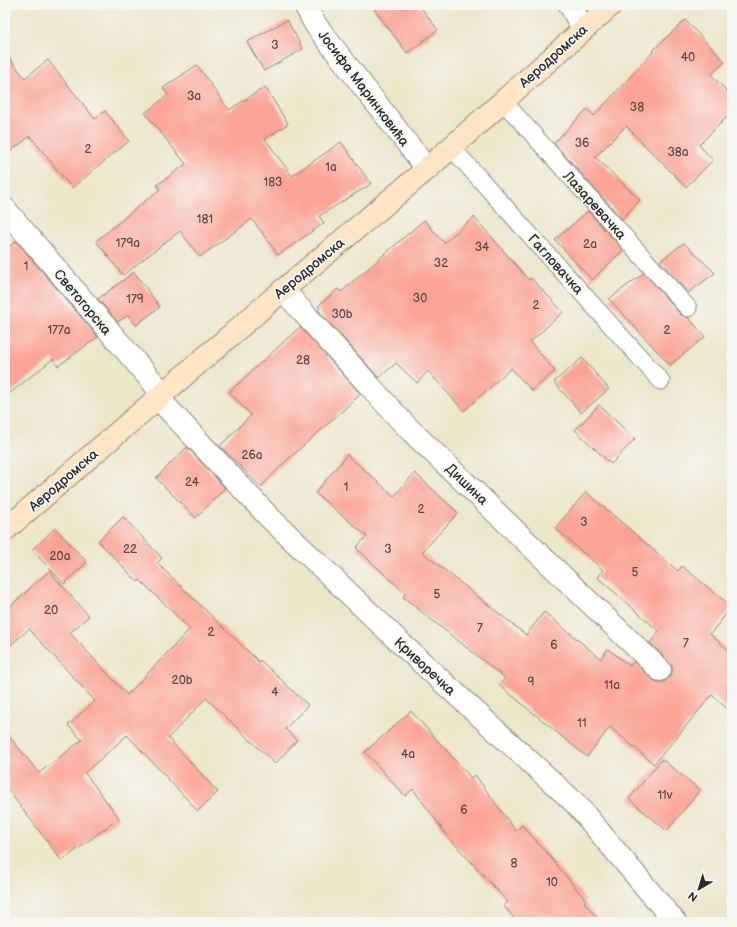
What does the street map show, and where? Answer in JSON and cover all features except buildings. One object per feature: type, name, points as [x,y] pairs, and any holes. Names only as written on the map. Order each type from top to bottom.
[{"type":"street","name":"Јосифа Маринковића","points":[[305,5],[315,24],[427,169]]},
{"type":"street","points":[[570,5],[583,30]]},
{"type":"street","name":"Аеродромска","points":[[5,530],[164,402],[283,290],[427,169],[611,5]]},
{"type":"street","name":"Светогорска","points":[[5,209],[164,402]]},
{"type":"street","name":"Дишина","points":[[283,290],[406,426],[660,670]]},
{"type":"street","name":"Криворечка","points":[[164,402],[269,517],[408,650],[576,804],[675,922]]},
{"type":"lane","name":"Лазаревачка","points":[[503,101],[688,308]]},
{"type":"lane","name":"Гагловачка","points":[[451,148],[661,381]]}]
